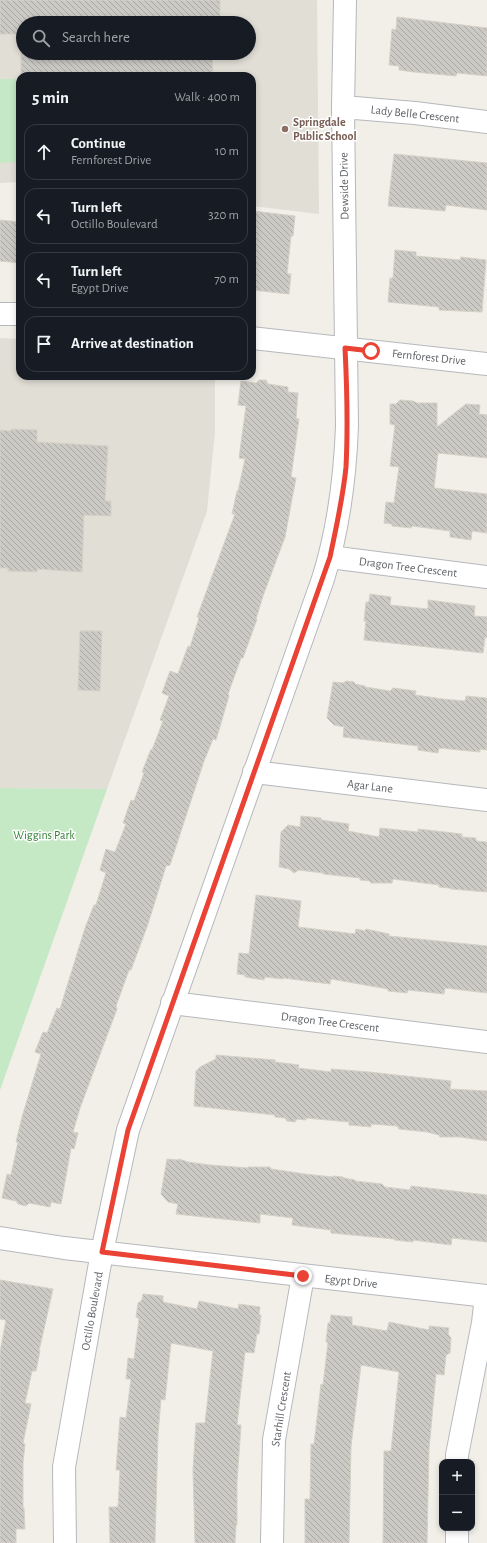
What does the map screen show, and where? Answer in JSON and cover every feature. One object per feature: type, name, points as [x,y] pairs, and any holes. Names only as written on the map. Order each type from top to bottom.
[{"type":"street","name":"Dewside Drive","points":[[345,0],[343,107],[345,348]]},
{"type":"street","name":"Lady Belle Crescent","points":[[343,107],[415,113],[487,122]]},
{"type":"street","points":[[0,314],[16,314]]},
{"type":"street","name":"Fernforest Drive","points":[[256,338],[487,364]]},
{"type":"street","name":"Octillo Boulevard","points":[[65,1543],[64,1467],[102,1252],[128,1130],[330,557],[341,506],[346,468],[347,406],[345,348]]},
{"type":"street","name":"Dragon Tree Crescent","points":[[330,557],[487,577]]},
{"type":"street","name":"Agar Lane","points":[[254,772],[487,800]]},
{"type":"street","name":"Dragon Tree Crescent","points":[[172,1004],[487,1042]]},
{"type":"street","name":"Egypt Drive","points":[[0,1238],[64,1248],[486,1296]]},
{"type":"street","name":"Starhill Crescent","points":[[272,1543],[274,1440],[303,1276]]},
{"type":"street","points":[[457,1459],[483,1322],[486,1296]]},
{"type":"street","points":[[457,1531],[457,1543]]},
{"type":"shaded area","name":"Springdale Public School","points":[[0,0],[317,0],[319,214],[256,206],[256,72],[16,72],[16,182],[0,183]]},
{"type":"shaded area","points":[[0,338],[16,339],[16,380],[215,380],[215,432],[207,511],[107,789],[0,788]]},
{"type":"green space","points":[[0,79],[16,79],[16,162],[0,163]]},
{"type":"green space","name":"Wiggins Park","points":[[0,788],[107,789],[0,1090]]},
{"type":"building","points":[[0,0],[220,0],[220,16],[16,16],[16,34],[0,34]]},
{"type":"building","points":[[397,17],[487,28],[487,76],[457,73],[456,76],[414,72],[399,70],[399,66],[389,65],[392,29],[396,30]]},
{"type":"building","points":[[21,60],[212,60],[213,72],[21,72]]},
{"type":"building","points":[[394,154],[487,163],[487,210],[446,205],[445,211],[388,206]]},
{"type":"building","points":[[256,211],[295,216],[293,236],[291,236],[287,274],[291,274],[289,294],[256,290]]},
{"type":"building","points":[[0,220],[16,222],[16,263],[0,261]]},
{"type":"building","points":[[395,250],[416,252],[416,256],[460,260],[461,257],[486,260],[482,312],[439,310],[439,307],[388,302],[390,278],[393,278]]},
{"type":"building","points":[[259,380],[266,380],[268,384],[288,387],[288,392],[298,393],[296,418],[299,419],[291,477],[296,478],[285,537],[263,596],[257,619],[243,658],[241,658],[228,694],[229,696],[216,740],[213,739],[204,761],[170,865],[166,866],[148,924],[131,970],[129,970],[116,1006],[117,1009],[80,1108],[73,1132],[78,1133],[74,1149],[71,1148],[61,1204],[51,1202],[50,1207],[29,1203],[26,1206],[18,1204],[16,1201],[2,1198],[7,1174],[11,1175],[18,1142],[16,1142],[22,1117],[41,1054],[35,1052],[43,1032],[47,1033],[57,1008],[60,1009],[85,928],[94,905],[96,905],[106,873],[100,870],[106,849],[115,852],[126,824],[123,823],[131,800],[134,801],[144,773],[142,772],[163,721],[160,720],[169,696],[162,693],[170,671],[178,674],[188,646],[190,647],[199,618],[197,617],[235,514],[232,514],[245,459],[239,458],[246,406],[238,405],[241,381],[256,383]]},
{"type":"building","points":[[400,400],[413,401],[417,403],[437,403],[437,427],[466,404],[480,405],[479,414],[487,415],[487,458],[438,453],[434,488],[487,494],[487,533],[472,531],[471,540],[450,537],[450,531],[412,526],[411,528],[392,526],[392,524],[384,523],[386,502],[394,503],[399,467],[390,466],[395,425],[390,424],[390,404],[396,404]]},
{"type":"building","points":[[11,429],[37,430],[37,442],[108,446],[105,501],[111,501],[111,516],[84,515],[82,572],[37,569],[37,572],[8,571],[8,568],[0,568],[0,430],[11,431]]},
{"type":"building","points":[[370,594],[391,597],[390,605],[428,609],[428,600],[475,606],[474,616],[487,617],[487,638],[485,637],[483,653],[364,640],[366,602],[369,602]]},
{"type":"building","points":[[80,631],[102,631],[100,691],[78,690]]},
{"type":"building","points":[[346,681],[354,682],[355,684],[365,687],[390,691],[393,688],[416,691],[415,695],[443,699],[465,701],[466,696],[487,698],[487,750],[480,749],[480,752],[439,748],[438,753],[418,750],[418,746],[343,737],[344,727],[334,725],[327,718],[333,682],[343,683]]},
{"type":"building","points":[[301,816],[321,818],[321,820],[349,824],[348,831],[379,837],[380,828],[418,832],[418,829],[462,834],[462,837],[476,838],[476,841],[487,842],[487,892],[451,889],[439,887],[439,885],[393,879],[392,883],[371,883],[370,881],[360,880],[360,878],[323,873],[299,870],[294,873],[289,869],[279,867],[281,832],[288,825],[300,827]]},
{"type":"building","points":[[256,895],[301,901],[298,927],[355,934],[356,929],[365,931],[366,929],[389,934],[389,936],[487,946],[487,993],[445,988],[444,994],[408,990],[407,993],[388,991],[388,989],[331,979],[330,984],[283,978],[265,977],[264,980],[237,974],[239,953],[249,954]]},
{"type":"building","points":[[216,1055],[275,1060],[275,1062],[299,1065],[298,1068],[331,1072],[331,1069],[451,1081],[450,1089],[487,1091],[487,1141],[460,1137],[440,1137],[439,1135],[427,1132],[399,1129],[397,1126],[371,1124],[371,1127],[349,1125],[349,1122],[306,1118],[306,1120],[297,1119],[295,1122],[287,1121],[285,1118],[275,1117],[275,1115],[194,1106],[196,1071],[200,1067],[216,1059]]},
{"type":"building","points":[[167,1159],[179,1159],[188,1162],[210,1165],[248,1168],[270,1167],[271,1169],[305,1174],[343,1177],[355,1181],[382,1184],[385,1187],[410,1190],[411,1186],[487,1195],[487,1242],[452,1238],[451,1245],[331,1233],[331,1230],[292,1225],[293,1218],[260,1214],[260,1223],[176,1214],[178,1204],[168,1202],[161,1194]]},
{"type":"building","points":[[0,1280],[53,1289],[36,1371],[32,1371],[25,1403],[31,1404],[23,1443],[25,1444],[23,1463],[23,1508],[25,1529],[16,1529],[16,1543],[0,1543],[0,1352],[6,1320],[0,1319]]},
{"type":"building","points":[[143,1294],[163,1296],[163,1302],[197,1309],[199,1301],[238,1309],[239,1304],[260,1307],[259,1315],[261,1315],[259,1334],[257,1334],[254,1353],[245,1352],[237,1425],[241,1425],[235,1543],[195,1543],[193,1470],[196,1423],[205,1423],[213,1351],[171,1343],[165,1400],[161,1399],[158,1434],[155,1543],[110,1543],[109,1507],[118,1507],[120,1470],[116,1470],[120,1417],[126,1418],[131,1379],[126,1379],[128,1358],[134,1359],[139,1319],[136,1317],[138,1303],[142,1300]]},
{"type":"building","points":[[331,1315],[352,1317],[352,1325],[387,1331],[389,1322],[429,1330],[429,1326],[449,1328],[448,1334],[451,1338],[450,1353],[446,1355],[444,1375],[436,1374],[429,1449],[427,1543],[383,1543],[384,1451],[391,1451],[399,1372],[361,1365],[351,1446],[349,1543],[305,1543],[305,1499],[310,1499],[311,1444],[314,1444],[321,1384],[323,1385],[328,1342],[326,1342],[328,1323],[330,1323]]},
{"type":"place","name":"Springdale Public School","points":[[285,129]]},
{"type":"route","points":[[303,1276],[102,1252],[128,1130],[330,557],[341,506],[346,468],[347,385],[345,348],[371,351]]}]
